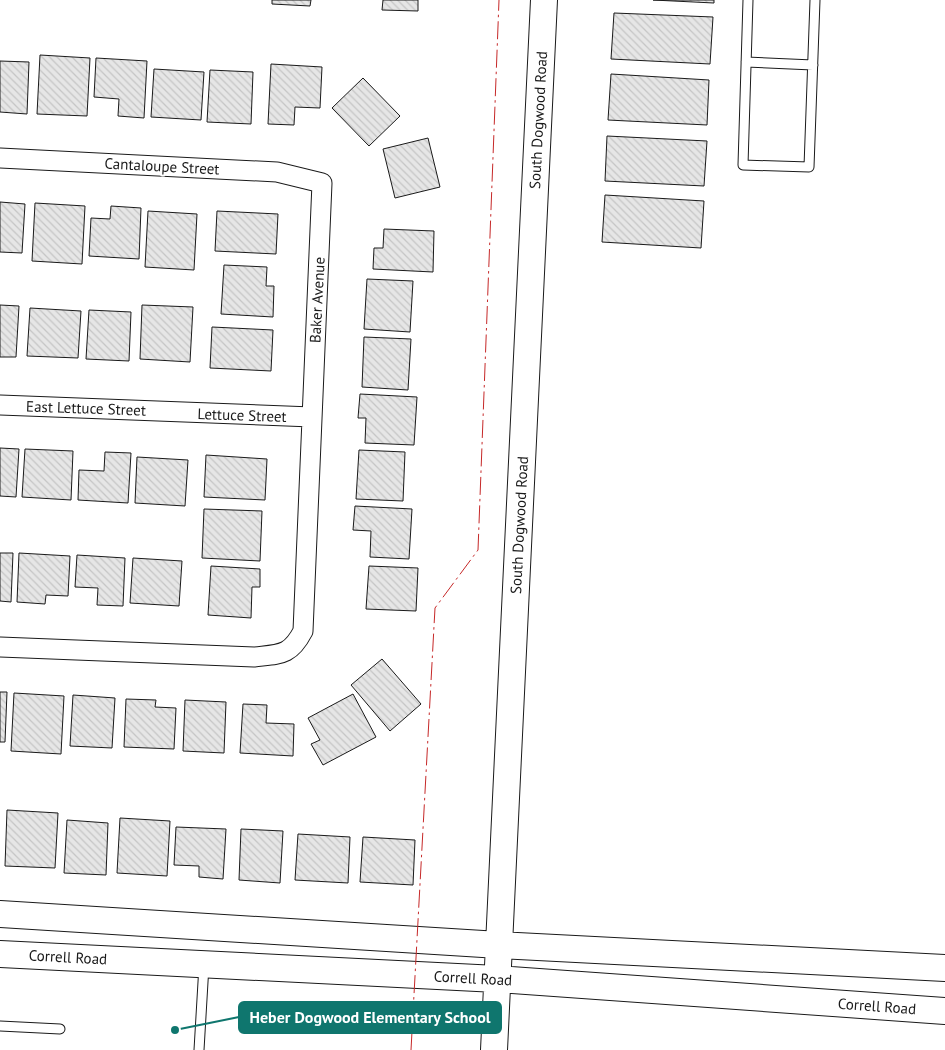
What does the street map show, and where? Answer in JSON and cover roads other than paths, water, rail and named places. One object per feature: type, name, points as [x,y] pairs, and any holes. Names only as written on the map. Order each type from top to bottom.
[{"type":"street","name":"South Dogwood Road","points":[[494,1050],[544,0]]},
{"type":"street","name":"Cantaloupe Street","points":[[0,158],[277,172],[322,182]]},
{"type":"street","name":"Baker Avenue","points":[[0,646],[254,657],[279,654],[295,647],[304,631],[322,182]]},
{"type":"street","name":"East Lettuce Street","points":[[0,405],[173,412]]},
{"type":"street","name":"Lettuce Street","points":[[173,412],[312,417]]},
{"type":"street","points":[[0,914],[499,945],[945,968]]},
{"type":"street","name":"Correll Road","points":[[0,954],[497,979],[945,1011]]},
{"type":"lane","points":[[748,0],[743,165],[809,167],[815,0]]},
{"type":"lane","points":[[746,62],[813,65]]},
{"type":"lane","points":[[199,1050],[204,964]]},
{"type":"lane","points":[[0,1026],[60,1030]]},
{"type":"place","name":"Heber Dogwood Elementary School","points":[[175,1030]]}]
